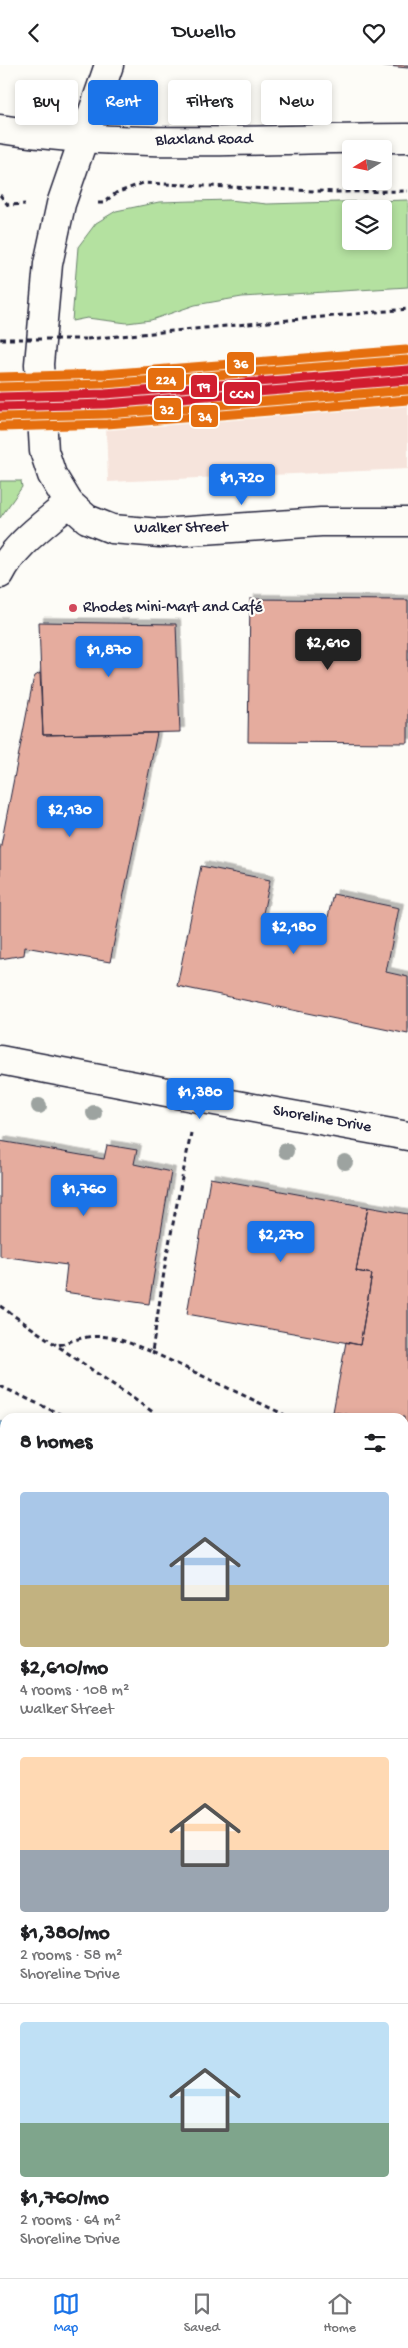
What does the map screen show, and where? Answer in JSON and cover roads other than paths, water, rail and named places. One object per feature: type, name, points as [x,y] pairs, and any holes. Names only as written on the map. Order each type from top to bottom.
[{"type":"street","name":"Walker Street","points":[[109,65],[61,204],[48,264],[39,364],[44,451],[52,475],[69,503],[87,519],[112,529],[160,533],[321,523],[408,522]]},
{"type":"street","name":"Blaxland Road","points":[[0,129],[85,138],[155,142],[408,138]]},
{"type":"street","points":[[0,574],[4,566],[24,542],[69,503]]},
{"type":"street","name":"Shoreline Drive","points":[[0,1060],[408,1136]]},
{"type":"place","name":"Rhodes Mini-Mart and Café","points":[[73,608]]}]
